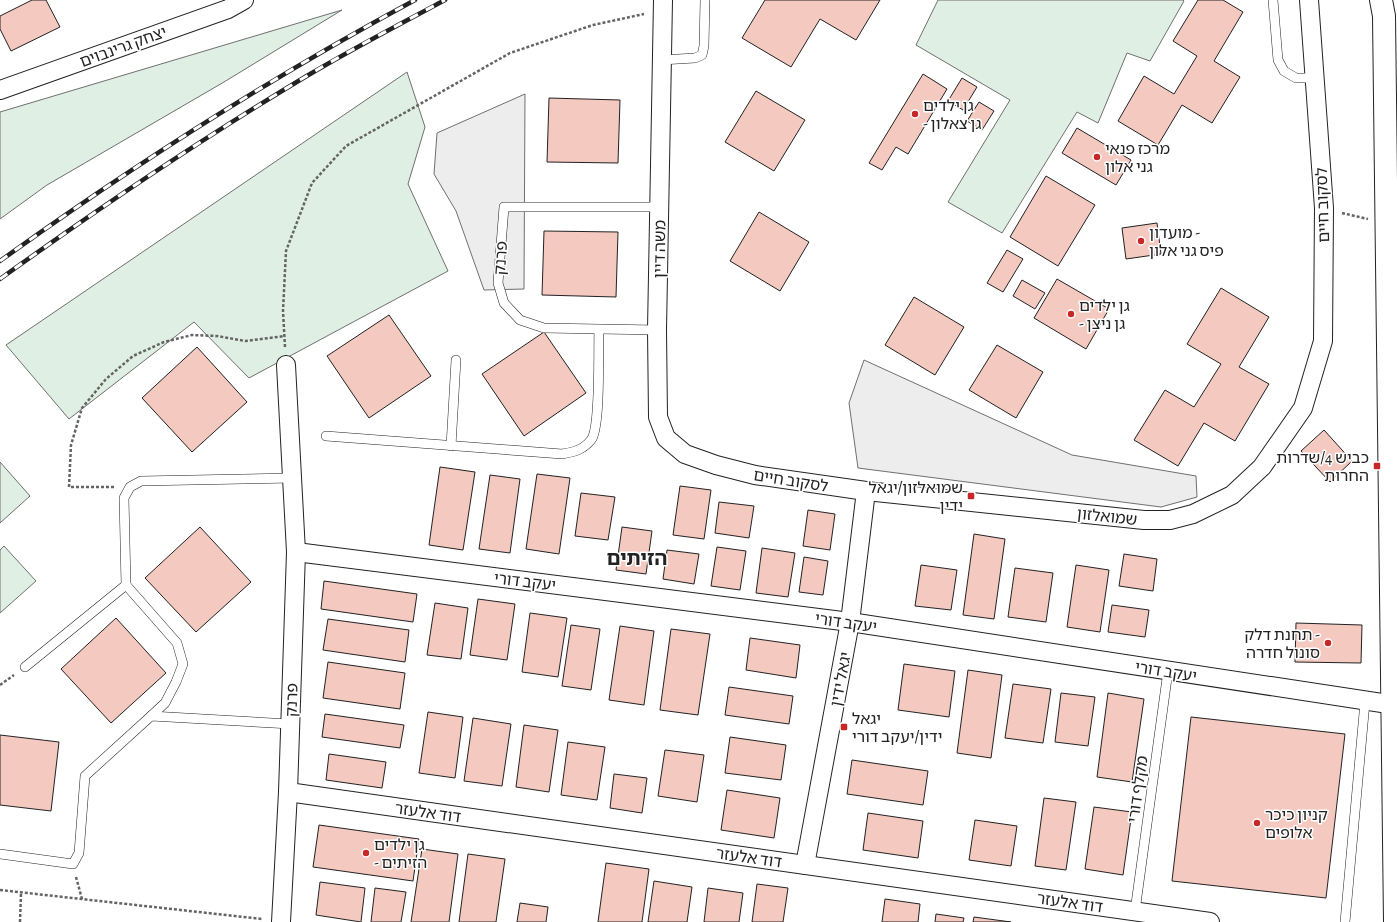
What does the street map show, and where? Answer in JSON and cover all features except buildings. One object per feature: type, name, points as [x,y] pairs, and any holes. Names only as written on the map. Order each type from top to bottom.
[{"type":"highway","points":[[1381,0],[1384,16],[1388,223],[1395,705],[1395,922]]},
{"type":"street","name":"יצחק גרינבוים","points":[[0,90],[226,4],[244,0]]},
{"type":"street","name":"לסקוב חיים","points":[[1303,408],[1323,342],[1324,208],[1309,0]]},
{"type":"street","name":"משה דיין","points":[[662,5],[657,330],[658,417],[666,438],[685,454],[716,465]]},
{"type":"street","name":"פרנק","points":[[281,922],[291,724],[296,552],[286,365]]},
{"type":"street","name":"שמואלזון","points":[[866,491],[1144,520],[1170,520],[1193,514],[1232,495],[1262,467],[1303,408]]},
{"type":"street","name":"לסקוב חיים","points":[[716,465],[755,475],[866,491]]},
{"type":"street","name":"יגאל ידין","points":[[805,865],[850,622],[866,491]]},
{"type":"street","name":"יעקב דורי","points":[[296,552],[850,622],[1364,702],[1395,705]]},
{"type":"street","name":"דוד אלעזר","points":[[288,792],[1200,921]]},
{"type":"lane","points":[[661,60],[695,58],[702,55],[704,46],[705,0]]},
{"type":"lane","points":[[1273,0],[1278,60],[1284,71],[1296,78],[1315,78]]},
{"type":"lane","name":"פרנק","points":[[657,330],[544,328],[520,320],[504,303],[498,283],[504,207],[660,207]]},
{"type":"lane","points":[[326,436],[562,454],[578,451],[592,439],[597,421],[599,330]]},
{"type":"lane","points":[[451,446],[456,360]]},
{"type":"lane","points":[[0,854],[73,864],[79,853],[85,776],[165,703],[183,664],[177,644],[126,585],[124,498],[130,487],[141,481],[292,478]]},
{"type":"lane","points":[[25,667],[126,585]]},
{"type":"lane","name":"מקלף דורי","points":[[1135,911],[1168,671]]},
{"type":"lane","points":[[1345,922],[1364,702]]},
{"type":"lane","points":[[151,716],[291,724]]},
{"type":"path","points":[[286,365],[283,311],[286,251],[312,183],[346,146],[510,53],[593,25],[662,5]]},
{"type":"path","points":[[1324,208],[1388,223]]},
{"type":"path","points":[[130,487],[69,487],[71,445],[82,408],[106,379],[133,356],[164,342],[192,335],[217,336],[245,341],[284,336]]},
{"type":"path","points":[[73,864],[82,900]]},
{"type":"path","points":[[0,890],[281,922]]},
{"type":"path","points":[[20,922],[21,892]]},
{"type":"green space","points":[[938,0],[1184,1],[1150,61],[1127,53],[1098,123],[1077,112],[1002,233],[948,202],[1010,100],[916,45]]},
{"type":"green space","points":[[342,10],[224,82],[47,185],[0,219],[0,112]]},
{"type":"green space","points":[[407,72],[425,127],[408,184],[448,271],[249,378],[194,322],[69,419],[6,345]]},
{"type":"green space","points":[[0,462],[30,496],[0,523]]},
{"type":"green space","points":[[4,546],[36,581],[0,613],[0,550]]},
{"type":"shaded area","points":[[525,94],[524,289],[484,290],[456,211],[434,174],[437,133]]},
{"type":"shaded area","points":[[864,360],[1072,455],[1196,476],[1197,497],[1161,507],[858,468],[849,403]]},
{"type":"railway","points":[[0,261],[50,225],[203,124],[308,60],[415,0]]},
{"type":"railway","points":[[0,279],[112,200],[227,125],[322,67],[445,0]]},
{"type":"place","name":"גן ילדים - גן צאלון","points":[[915,114]]},
{"type":"place","name":"מרכז פנאי גני אלון","points":[[1097,157]]},
{"type":"place","name":"מועדון - פיס גני אלון","points":[[1141,241]]},
{"type":"place","name":"גן ילדים - גן ניצן","points":[[1071,314]]},
{"type":"place","name":"כביש 4/שדרות החרות","points":[[1377,466]]},
{"type":"place","name":"שמואלזון/יגאל ידין","points":[[971,496]]},
{"type":"place","name":"תחנת דלק - סונול חדרה","points":[[1328,643]]},
{"type":"place","name":"יגאל ידין/יעקב דורי","points":[[844,727]]},
{"type":"place","name":"קניון כיכר אלופים","points":[[1257,823]]},
{"type":"place","name":"גן ילדים - הזיתים","points":[[366,853]]},
{"type":"district","name":"הזיתים","points":[[637,558]]}]
